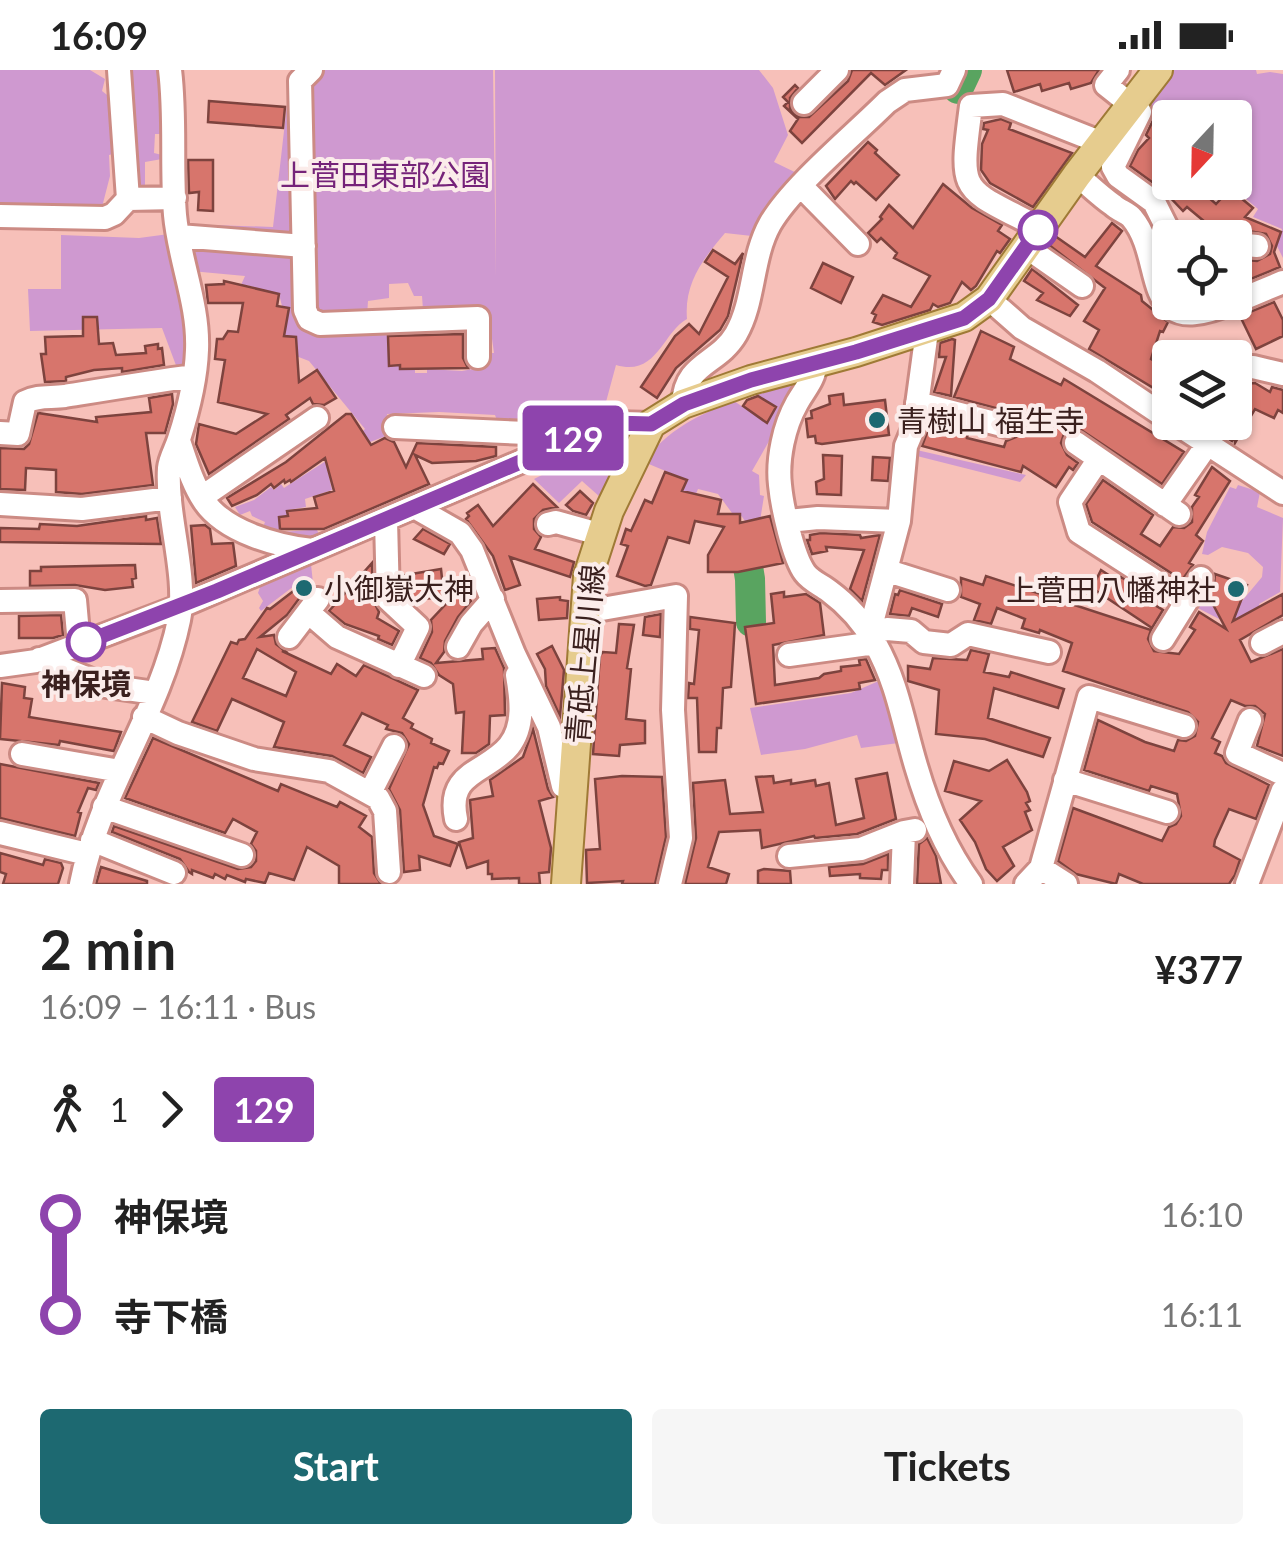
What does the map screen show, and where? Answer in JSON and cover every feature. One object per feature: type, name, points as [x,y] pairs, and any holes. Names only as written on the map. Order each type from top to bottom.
[{"type":"main road","points":[[651,424],[684,404],[751,380],[964,318],[989,299],[1158,70]]},
{"type":"main road","name":"青砥上星川線","points":[[561,880],[588,576],[600,534],[651,424]]},
{"type":"street","points":[[0,216],[104,218],[114,214],[128,198],[119,70]]},
{"type":"street","points":[[81,884],[89,847],[155,692],[181,606],[169,464],[194,376],[196,322],[175,198],[170,70]]},
{"type":"street","points":[[312,70],[300,81],[305,310],[309,320],[320,324],[478,318],[478,357]]},
{"type":"street","points":[[804,103],[836,70]]},
{"type":"street","points":[[1118,70],[1106,85],[1140,112],[1113,166],[1118,176],[1154,202],[1163,220]]},
{"type":"street","points":[[684,404],[684,387],[692,372],[735,336],[769,226],[887,102],[906,90],[951,78],[960,103],[1003,104],[1102,143]]},
{"type":"street","points":[[971,106],[964,160],[968,184],[1033,238],[1082,286]]},
{"type":"street","points":[[1077,175],[1132,218],[1152,274]]},
{"type":"street","points":[[802,187],[858,244]]},
{"type":"street","points":[[128,198],[175,198]]},
{"type":"street","points":[[179,236],[304,246]]},
{"type":"street","points":[[1252,295],[1283,282]]},
{"type":"street","points":[[989,299],[1022,328],[1152,405]]},
{"type":"street","points":[[872,638],[899,521],[906,446],[914,427],[928,331]]},
{"type":"street","points":[[816,362],[814,379],[797,402],[784,438],[779,480],[799,564],[856,615],[872,638],[894,685],[916,768],[939,826],[971,884]]},
{"type":"street","points":[[1252,367],[1283,374]]},
{"type":"street","points":[[0,433],[18,434],[26,402],[35,397],[59,397],[194,376]]},
{"type":"street","points":[[918,403],[1006,426]]},
{"type":"street","points":[[202,497],[317,418]]},
{"type":"street","points":[[0,666],[39,660],[181,606],[612,423],[651,424]]},
{"type":"street","points":[[395,427],[527,433],[564,442]]},
{"type":"street","points":[[1201,440],[1281,494]]},
{"type":"street","points":[[178,441],[202,497],[213,512],[275,543],[315,550]]},
{"type":"street","points":[[1076,443],[1172,510],[1207,445]]},
{"type":"street","points":[[1098,460],[1070,502],[1080,532],[1186,600]]},
{"type":"street","points":[[0,504],[82,508],[170,498]]},
{"type":"street","points":[[416,508],[460,532],[472,550],[549,727],[563,786],[572,790]]},
{"type":"street","points":[[386,520],[388,599],[418,626],[399,666]]},
{"type":"street","points":[[788,521],[899,521]]},
{"type":"street","points":[[548,524],[556,522],[600,534]]},
{"type":"street","points":[[888,571],[948,590]]},
{"type":"street","points":[[1163,639],[1201,578]]},
{"type":"street","points":[[586,612],[676,596],[674,710],[681,838],[670,884]]},
{"type":"street","points":[[0,601],[75,600],[79,644]]},
{"type":"street","points":[[458,647],[471,624],[493,600]]},
{"type":"street","points":[[288,637],[313,606],[337,638],[424,676]]},
{"type":"street","points":[[789,654],[872,638],[888,630],[910,630],[924,642],[951,645],[968,634],[1050,652]]},
{"type":"street","points":[[456,818],[454,806],[463,780],[479,776],[509,746],[516,733],[522,701],[514,654]]},
{"type":"street","points":[[39,660],[106,686],[155,692]]},
{"type":"street","points":[[1066,884],[1034,876],[1089,697],[1184,726]]},
{"type":"street","points":[[144,717],[178,733],[254,758],[329,771],[378,798],[385,810],[389,872]]},
{"type":"street","points":[[1250,720],[1237,753],[1283,774]]},
{"type":"street","points":[[370,794],[394,746]]},
{"type":"street","points":[[22,754],[120,771]]},
{"type":"street","points":[[1065,780],[1167,812]]},
{"type":"street","points":[[1247,884],[1283,790]]},
{"type":"street","points":[[104,806],[242,856]]},
{"type":"street","points":[[789,856],[860,849],[904,832],[939,826]]},
{"type":"street","points":[[3,830],[89,847],[174,873]]},
{"type":"street","points":[[902,884],[904,832]]},
{"type":"green space","points":[[0,70],[90,70],[105,79],[102,91],[111,98],[113,154],[109,155],[110,176],[102,207],[0,209]]},
{"type":"green space","points":[[127,70],[161,70],[165,134],[155,134],[154,153],[162,155],[162,159],[145,162],[145,188],[133,185]]},
{"type":"green space","name":"上菅田東部公園","points":[[291,70],[493,70],[496,276],[495,70],[759,70],[773,88],[788,135],[774,162],[807,178],[761,237],[725,233],[692,283],[687,319],[641,365],[616,365],[603,413],[578,415],[566,421],[560,417],[537,428],[498,423],[495,415],[387,414],[391,434],[365,444],[327,468],[332,490],[305,499],[306,507],[288,510],[288,516],[279,517],[281,532],[310,530],[314,524],[321,538],[305,545],[261,532],[265,522],[250,511],[240,515],[235,507],[254,500],[271,487],[274,490],[281,484],[284,488],[340,452],[365,429],[309,361],[296,356],[296,337],[280,336],[289,308],[282,306],[279,294],[246,285],[239,304],[233,303],[245,276],[191,271],[182,224],[273,227]],"holes":[[[408,283],[414,296],[422,296],[423,310],[417,315],[488,310],[494,353],[474,358],[473,369],[427,369],[427,373],[415,373],[389,366],[387,334],[401,333],[401,328],[300,316],[367,317],[368,301],[389,298],[389,284]]]},
{"type":"green space","points":[[1166,70],[1256,70],[1257,74],[1283,74],[1283,258],[1277,246],[1282,229],[1253,217],[1258,209],[1247,200],[1252,200],[1252,100],[1152,100],[1152,110],[1146,105]]},
{"type":"green space","points":[[169,234],[184,318],[186,366],[177,368],[162,328],[30,331],[28,289],[61,289],[61,235],[139,238]]},
{"type":"green space","points":[[806,376],[752,471],[759,475],[760,495],[764,496],[760,521],[745,521],[740,514],[732,513],[718,494],[698,489],[692,504],[679,500],[687,480],[644,462],[684,425],[734,401],[767,423],[776,407],[754,393]]},
{"type":"green space","points":[[611,440],[617,441],[608,449],[613,456],[623,451],[600,497],[582,481],[559,503],[534,479]]},
{"type":"green space","points":[[908,448],[1026,475],[1020,482],[913,455]]},
{"type":"green space","points":[[1238,485],[1260,492],[1257,507],[1283,518],[1280,592],[1259,604],[1261,610],[1227,630],[1221,620],[1192,605],[1204,591],[1214,608],[1232,613],[1262,577],[1263,567],[1248,553],[1222,547],[1202,554],[1207,532],[1230,487],[1236,489]]},
{"type":"green space","points":[[311,564],[314,593],[309,598],[298,583],[261,611],[261,584]]},
{"type":"green space","points":[[888,677],[906,742],[861,748],[857,735],[805,749],[761,755],[750,708],[851,693]]},
{"type":"building","points":[[852,70],[906,70],[885,85],[871,73],[802,143],[790,131],[798,119],[784,106],[788,102],[783,97],[795,85],[798,88],[790,98],[790,108],[799,117],[809,117],[848,81]]},
{"type":"building","points":[[1007,70],[1099,70],[1091,83],[1071,89],[1069,83],[1042,91],[1040,84],[1014,92]]},
{"type":"building","points":[[209,101],[285,107],[283,128],[208,122]]},
{"type":"building","points":[[1001,119],[1011,123],[1009,129],[1072,153],[1033,207],[990,183],[981,170],[982,144],[988,130],[983,129],[984,123]]},
{"type":"building","points":[[1152,122],[1152,182],[1130,166],[1149,138],[1146,135]]},
{"type":"building","points":[[868,142],[899,175],[876,200],[851,181],[835,199],[826,186]]},
{"type":"building","points":[[188,160],[213,160],[213,211],[198,210],[199,192],[189,193]]},
{"type":"building","points":[[943,184],[972,208],[1002,225],[998,231],[1010,239],[1000,253],[997,251],[976,286],[971,290],[962,282],[950,303],[938,307],[933,304],[930,310],[882,325],[873,322],[876,315],[872,313],[883,295],[911,307],[930,276],[894,258],[897,253],[881,238],[877,242],[868,233],[889,205],[913,228]]},
{"type":"building","points":[[1173,200],[1211,200],[1216,204],[1220,200],[1243,200],[1253,208],[1245,217],[1281,232],[1274,252],[1280,267],[1252,278],[1252,261],[1270,254],[1272,246],[1266,234],[1252,232],[1252,220],[1203,220],[1187,207],[1183,211]]},
{"type":"building","points":[[1112,223],[1122,231],[1096,266],[1141,295],[1152,309],[1152,320],[1168,322],[1157,340],[1152,340],[1152,387],[1089,349],[1099,330],[1084,321],[1105,288],[1049,245],[1055,236],[1085,257]]},
{"type":"building","points":[[713,250],[735,264],[743,253],[728,316],[720,330],[676,368],[657,398],[641,387],[675,336],[689,324],[699,334],[728,277],[705,262]]},
{"type":"building","points":[[823,263],[853,277],[841,303],[811,288]]},
{"type":"building","points":[[1032,269],[1078,305],[1070,316],[1037,300],[1043,293],[1024,281]]},
{"type":"building","points":[[224,281],[279,294],[277,306],[289,308],[284,336],[296,337],[299,382],[317,370],[336,398],[324,405],[313,404],[310,398],[286,415],[289,419],[209,474],[196,444],[199,424],[236,434],[267,414],[218,402],[225,360],[215,359],[217,339],[223,339],[228,331],[238,332],[243,303],[208,303],[206,285]]},
{"type":"building","points":[[1274,302],[1283,320],[1283,336],[1256,349],[1242,320],[1252,320],[1252,311]]},
{"type":"building","points":[[83,317],[97,317],[99,344],[113,343],[116,355],[146,353],[145,346],[158,344],[164,365],[122,372],[122,368],[94,370],[66,377],[66,381],[45,382],[41,354],[46,354],[45,337],[83,336]]},
{"type":"building","points":[[981,331],[1014,347],[1010,359],[1061,385],[1064,379],[1152,433],[1152,440],[1164,440],[1184,452],[1162,484],[1078,428],[1064,434],[1061,443],[1067,455],[1078,463],[1073,470],[1069,467],[1056,487],[1023,466],[1021,472],[922,446],[929,427],[942,430],[943,426],[968,433],[967,438],[1004,447],[1020,431],[1020,421],[1011,412],[954,397]]},
{"type":"building","points":[[463,334],[463,358],[468,368],[389,366],[388,336]]},
{"type":"building","points":[[955,340],[951,396],[934,392],[946,357],[939,357],[940,343]]},
{"type":"building","points":[[1252,383],[1270,392],[1272,387],[1283,390],[1283,413],[1278,410],[1274,418],[1255,409],[1252,414]]},
{"type":"building","points":[[172,394],[165,433],[146,433],[153,485],[82,494],[56,492],[56,470],[26,468],[25,490],[0,489],[0,448],[24,449],[38,413],[97,422],[96,417],[151,412],[149,398]]},
{"type":"building","points":[[843,394],[844,405],[885,400],[889,435],[822,444],[816,443],[815,436],[808,437],[806,419],[812,418],[811,411],[830,404],[829,396]]},
{"type":"building","points":[[758,396],[776,407],[767,423],[743,406]]},
{"type":"building","points":[[351,414],[371,445],[385,438],[394,442],[406,467],[417,443],[496,447],[496,456],[432,463],[415,455],[429,484],[324,529],[280,529],[279,517],[288,516],[287,511],[317,508],[314,497],[334,491],[325,458],[291,482],[284,480],[274,488],[271,484],[232,506],[227,498],[286,462]]},
{"type":"building","points":[[823,455],[842,456],[841,495],[817,494],[816,482],[824,479]]},
{"type":"building","points":[[873,457],[890,458],[888,481],[872,480]]},
{"type":"building","points":[[1212,467],[1230,481],[1196,535],[1203,541],[1182,580],[1092,522],[1086,504],[1103,480],[1153,515],[1141,534],[1160,546],[1173,527],[1184,528],[1192,522],[1192,507],[1199,497],[1195,495]]},
{"type":"building","points":[[665,472],[687,480],[682,491],[721,500],[718,514],[740,514],[740,523],[770,516],[783,563],[738,572],[708,572],[708,555],[724,527],[695,521],[689,543],[668,537],[651,585],[617,576],[628,546],[621,544],[626,529],[631,531],[645,500],[652,503]]},
{"type":"building","points":[[533,484],[557,507],[543,510],[534,519],[534,529],[541,537],[535,549],[574,562],[570,577],[510,557],[520,585],[505,590],[493,556],[466,519],[467,513],[478,505],[493,526]]},
{"type":"building","points":[[580,491],[593,503],[586,515],[566,505]]},
{"type":"building","points":[[146,516],[146,520],[157,518],[161,544],[0,542],[0,528],[77,526]]},
{"type":"building","points":[[205,525],[210,529],[212,544],[233,543],[236,566],[196,583],[191,526]]},
{"type":"building","points":[[423,529],[450,544],[444,554],[414,539]]},
{"type":"building","points":[[810,535],[861,538],[880,535],[862,601],[850,589],[864,550],[826,547],[827,551],[812,554],[807,540]]},
{"type":"building","points":[[372,563],[377,618],[399,631],[392,645],[345,624],[329,611]]},
{"type":"building","points":[[135,565],[133,587],[105,590],[75,585],[30,586],[30,571],[41,571],[41,567]]},
{"type":"building","points":[[441,569],[444,597],[411,600],[403,592],[405,575]]},
{"type":"building","points":[[1101,570],[1118,581],[1121,577],[1141,590],[1138,595],[1163,610],[1152,628],[1092,588]]},
{"type":"building","points":[[1215,574],[1247,585],[1233,621],[1283,594],[1283,615],[1240,640],[1251,662],[1283,649],[1283,756],[1257,746],[1265,714],[1255,706],[1231,700],[1212,738],[1220,742],[1215,753],[1226,763],[1269,785],[1256,819],[1229,809],[1215,840],[1214,846],[1240,860],[1235,875],[1229,884],[1143,884],[1119,874],[1116,884],[1076,874],[1058,861],[1073,808],[1162,841],[1181,816],[1177,794],[1151,786],[1149,791],[1084,770],[1098,720],[1174,751],[1178,740],[1195,736],[1198,722],[1188,712],[1063,671],[1072,643],[1040,630],[1039,633],[1022,628],[1025,619],[997,608],[991,624],[974,620],[980,604],[961,597],[961,578],[983,585],[986,576],[1151,630],[1148,639],[1154,651],[1179,654],[1195,630],[1190,627],[1199,612],[1226,629],[1208,595]]},
{"type":"building","points":[[296,589],[301,596],[287,615],[260,637],[274,635],[282,651],[331,674],[337,664],[356,676],[364,665],[418,690],[403,718],[413,724],[411,728],[432,739],[431,743],[449,751],[443,764],[434,767],[423,805],[434,836],[458,844],[450,866],[419,856],[420,870],[404,872],[400,810],[389,789],[409,744],[402,733],[386,729],[388,725],[362,713],[344,745],[371,757],[363,773],[332,756],[274,747],[284,722],[232,699],[217,731],[192,722],[231,642],[237,644],[245,639],[270,609]],"holes":[[[257,649],[296,672],[286,696],[243,678]]]},
{"type":"building","points":[[460,589],[471,601],[458,617],[436,663],[483,659],[482,649],[495,648],[504,668],[505,715],[490,716],[489,744],[476,753],[462,753],[464,712],[456,713],[453,684],[420,658],[432,632],[431,620]]},
{"type":"building","points":[[900,590],[942,604],[938,617],[912,608],[909,616],[890,614],[895,594]]},
{"type":"building","points":[[784,592],[784,597],[806,594],[820,603],[824,635],[773,645],[775,685],[819,678],[841,671],[841,667],[860,665],[859,660],[866,659],[875,680],[859,683],[860,689],[756,704],[745,627],[774,623],[771,594]]},
{"type":"building","points":[[560,597],[568,601],[567,618],[539,620],[537,599]]},
{"type":"building","points":[[661,614],[660,637],[643,635],[645,617]]},
{"type":"building","points":[[61,615],[63,635],[19,638],[19,616]]},
{"type":"building","points":[[690,617],[735,623],[731,687],[723,688],[716,752],[699,752],[697,698],[688,698],[689,683],[694,684],[699,630],[690,629]]},
{"type":"building","points":[[619,624],[634,625],[627,668],[631,669],[626,719],[645,721],[645,743],[620,745],[619,756],[593,754],[600,655],[616,653]]},
{"type":"building","points":[[552,646],[564,670],[560,716],[537,654]]},
{"type":"building","points":[[971,650],[989,654],[984,672],[1009,677],[1011,672],[1064,689],[1058,708],[994,688],[988,718],[1050,738],[1043,757],[985,739],[936,734],[939,690],[908,681],[908,666],[930,669],[933,658],[967,660]]},
{"type":"building","points":[[2,683],[25,687],[24,698],[32,699],[29,717],[121,732],[114,751],[60,741],[59,745],[0,739]]},
{"type":"building","points":[[533,729],[553,797],[539,801],[551,848],[549,872],[539,873],[540,884],[519,884],[519,878],[492,879],[488,861],[467,868],[459,842],[473,838],[470,800],[493,796],[490,780],[523,757]]},
{"type":"building","points":[[153,738],[278,791],[281,784],[337,807],[340,802],[366,816],[359,827],[372,837],[374,873],[381,884],[339,884],[339,866],[307,847],[294,880],[269,873],[265,883],[246,879],[245,882],[227,875],[225,879],[215,874],[213,878],[192,870],[192,874],[180,859],[112,832],[114,826],[238,869],[251,867],[256,861],[251,844],[257,832],[233,819],[225,833],[125,798]]},
{"type":"building","points":[[1007,760],[1027,792],[1030,810],[1025,812],[1032,830],[1003,847],[1014,866],[997,881],[986,869],[960,820],[981,801],[945,791],[954,761],[989,771]]},
{"type":"building","points":[[0,764],[99,783],[96,790],[88,788],[78,812],[81,813],[75,836],[0,818]]},
{"type":"building","points":[[887,773],[896,819],[857,834],[814,836],[762,848],[760,830],[719,832],[708,867],[729,874],[726,884],[685,884],[696,838],[693,783],[725,780],[730,814],[763,812],[756,777],[773,776],[774,783],[829,783],[836,825],[864,818],[856,779]]},
{"type":"building","points":[[662,777],[666,837],[655,884],[587,883],[586,850],[600,849],[595,779]]},
{"type":"building","points":[[927,838],[936,856],[941,884],[917,884],[919,844]]},
{"type":"building","points":[[0,853],[43,865],[45,859],[61,863],[58,884],[3,884],[6,874],[0,872]]},
{"type":"building","points":[[888,854],[888,870],[882,870],[881,879],[860,878],[860,874],[830,876],[829,867],[863,864]]},
{"type":"building","points":[[101,867],[147,881],[147,884],[96,884]]},
{"type":"building","points":[[758,871],[790,871],[791,884],[758,884]]},
{"type":"waterway","points":[[958,89],[967,70]]},
{"type":"waterway","points":[[743,536],[751,622]]},
{"type":"bus line","name":"129","points":[[86,642],[181,606],[612,423],[651,424],[684,404],[751,380],[964,318],[989,299],[1038,230]]},
{"type":"place","name":"青樹山 福生寺","points":[[877,420]]},
{"type":"place","name":"小御嶽大神","points":[[304,588]]},
{"type":"place","name":"上菅田八幡神社","points":[[1236,589]]},
{"type":"place","name":"神保境","points":[[86,642]]}]
